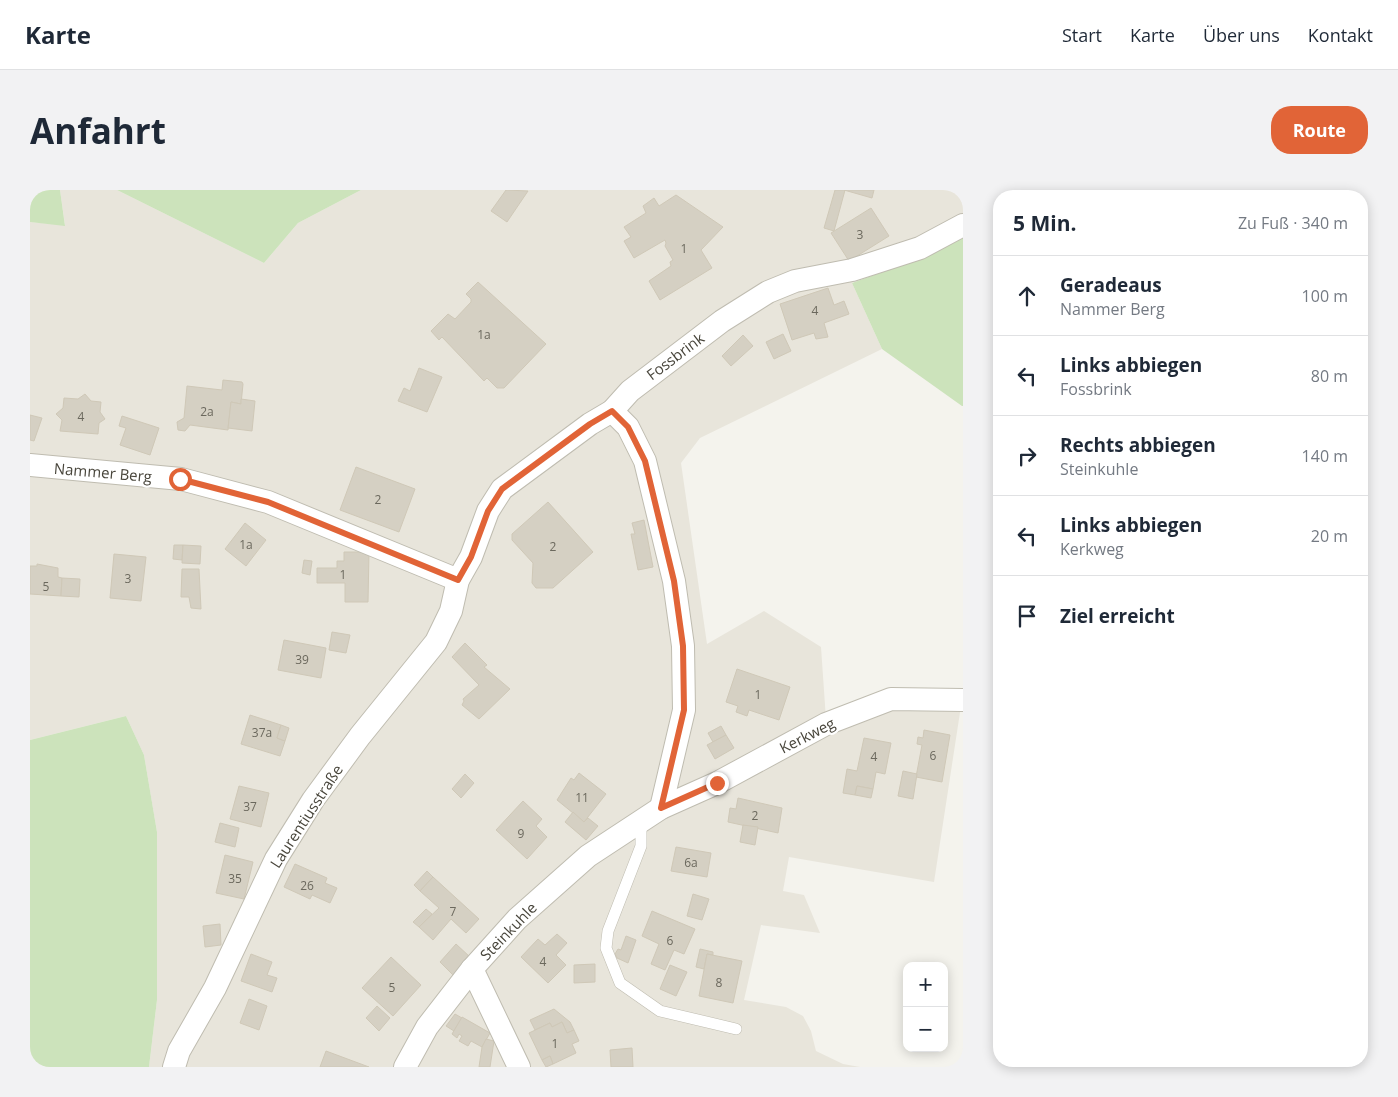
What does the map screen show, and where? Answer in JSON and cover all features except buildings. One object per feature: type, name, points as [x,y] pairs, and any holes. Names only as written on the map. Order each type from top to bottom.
[{"type":"street","name":"Fossbrink","points":[[458,580],[471,557],[488,511],[502,489],[590,424],[612,411],[630,391],[722,321],[768,292],[795,281],[852,270],[920,248],[963,225]]},
{"type":"street","points":[[612,411],[628,427],[645,461],[674,581],[683,646],[684,710],[661,808]]},
{"type":"street","name":"Nammer Berg","points":[[30,465],[180,479],[259,500],[458,580]]},
{"type":"street","name":"Laurentiusstraße","points":[[174,1067],[179,1051],[236,946],[276,859],[313,800],[360,736],[436,642],[451,612],[458,580]]},
{"type":"street","name":"Kerkweg","points":[[661,808],[717,783],[826,724],[890,699],[963,700]]},
{"type":"street","name":"Steinkuhle","points":[[405,1067],[427,1027],[472,969],[517,919],[588,856],[641,823],[661,808]]},
{"type":"street","points":[[472,969],[519,1067]]},
{"type":"lane","points":[[641,823],[641,846],[608,931],[606,948],[620,983],[660,1011],[736,1029]]},
{"type":"shaded area","points":[[60,190],[117,190],[264,263],[298,223],[361,190],[963,190],[963,216],[917,241],[852,283],[882,349],[700,438],[681,463],[707,644],[764,611],[821,647],[827,734],[890,707],[961,706],[934,882],[789,857],[783,891],[804,895],[820,933],[761,925],[744,1000],[786,1007],[803,1016],[811,1031],[816,1051],[843,1064],[860,1067],[149,1067],[157,1000],[157,832],[144,755],[126,716],[30,740],[30,222],[65,225]]},
{"type":"green space","points":[[30,190],[60,190],[65,226],[30,222]]},
{"type":"green space","points":[[117,190],[361,190],[298,223],[264,263]]},
{"type":"green space","points":[[963,237],[962,406],[882,349],[852,283],[932,254]]},
{"type":"green space","points":[[126,716],[144,755],[157,832],[157,1000],[149,1067],[30,1067],[30,740]]},
{"type":"route","points":[[180,479],[268,502],[458,580],[471,557],[488,511],[502,489],[590,424],[612,411],[628,427],[645,461],[674,581],[683,646],[684,710],[661,808],[717,783]]}]
